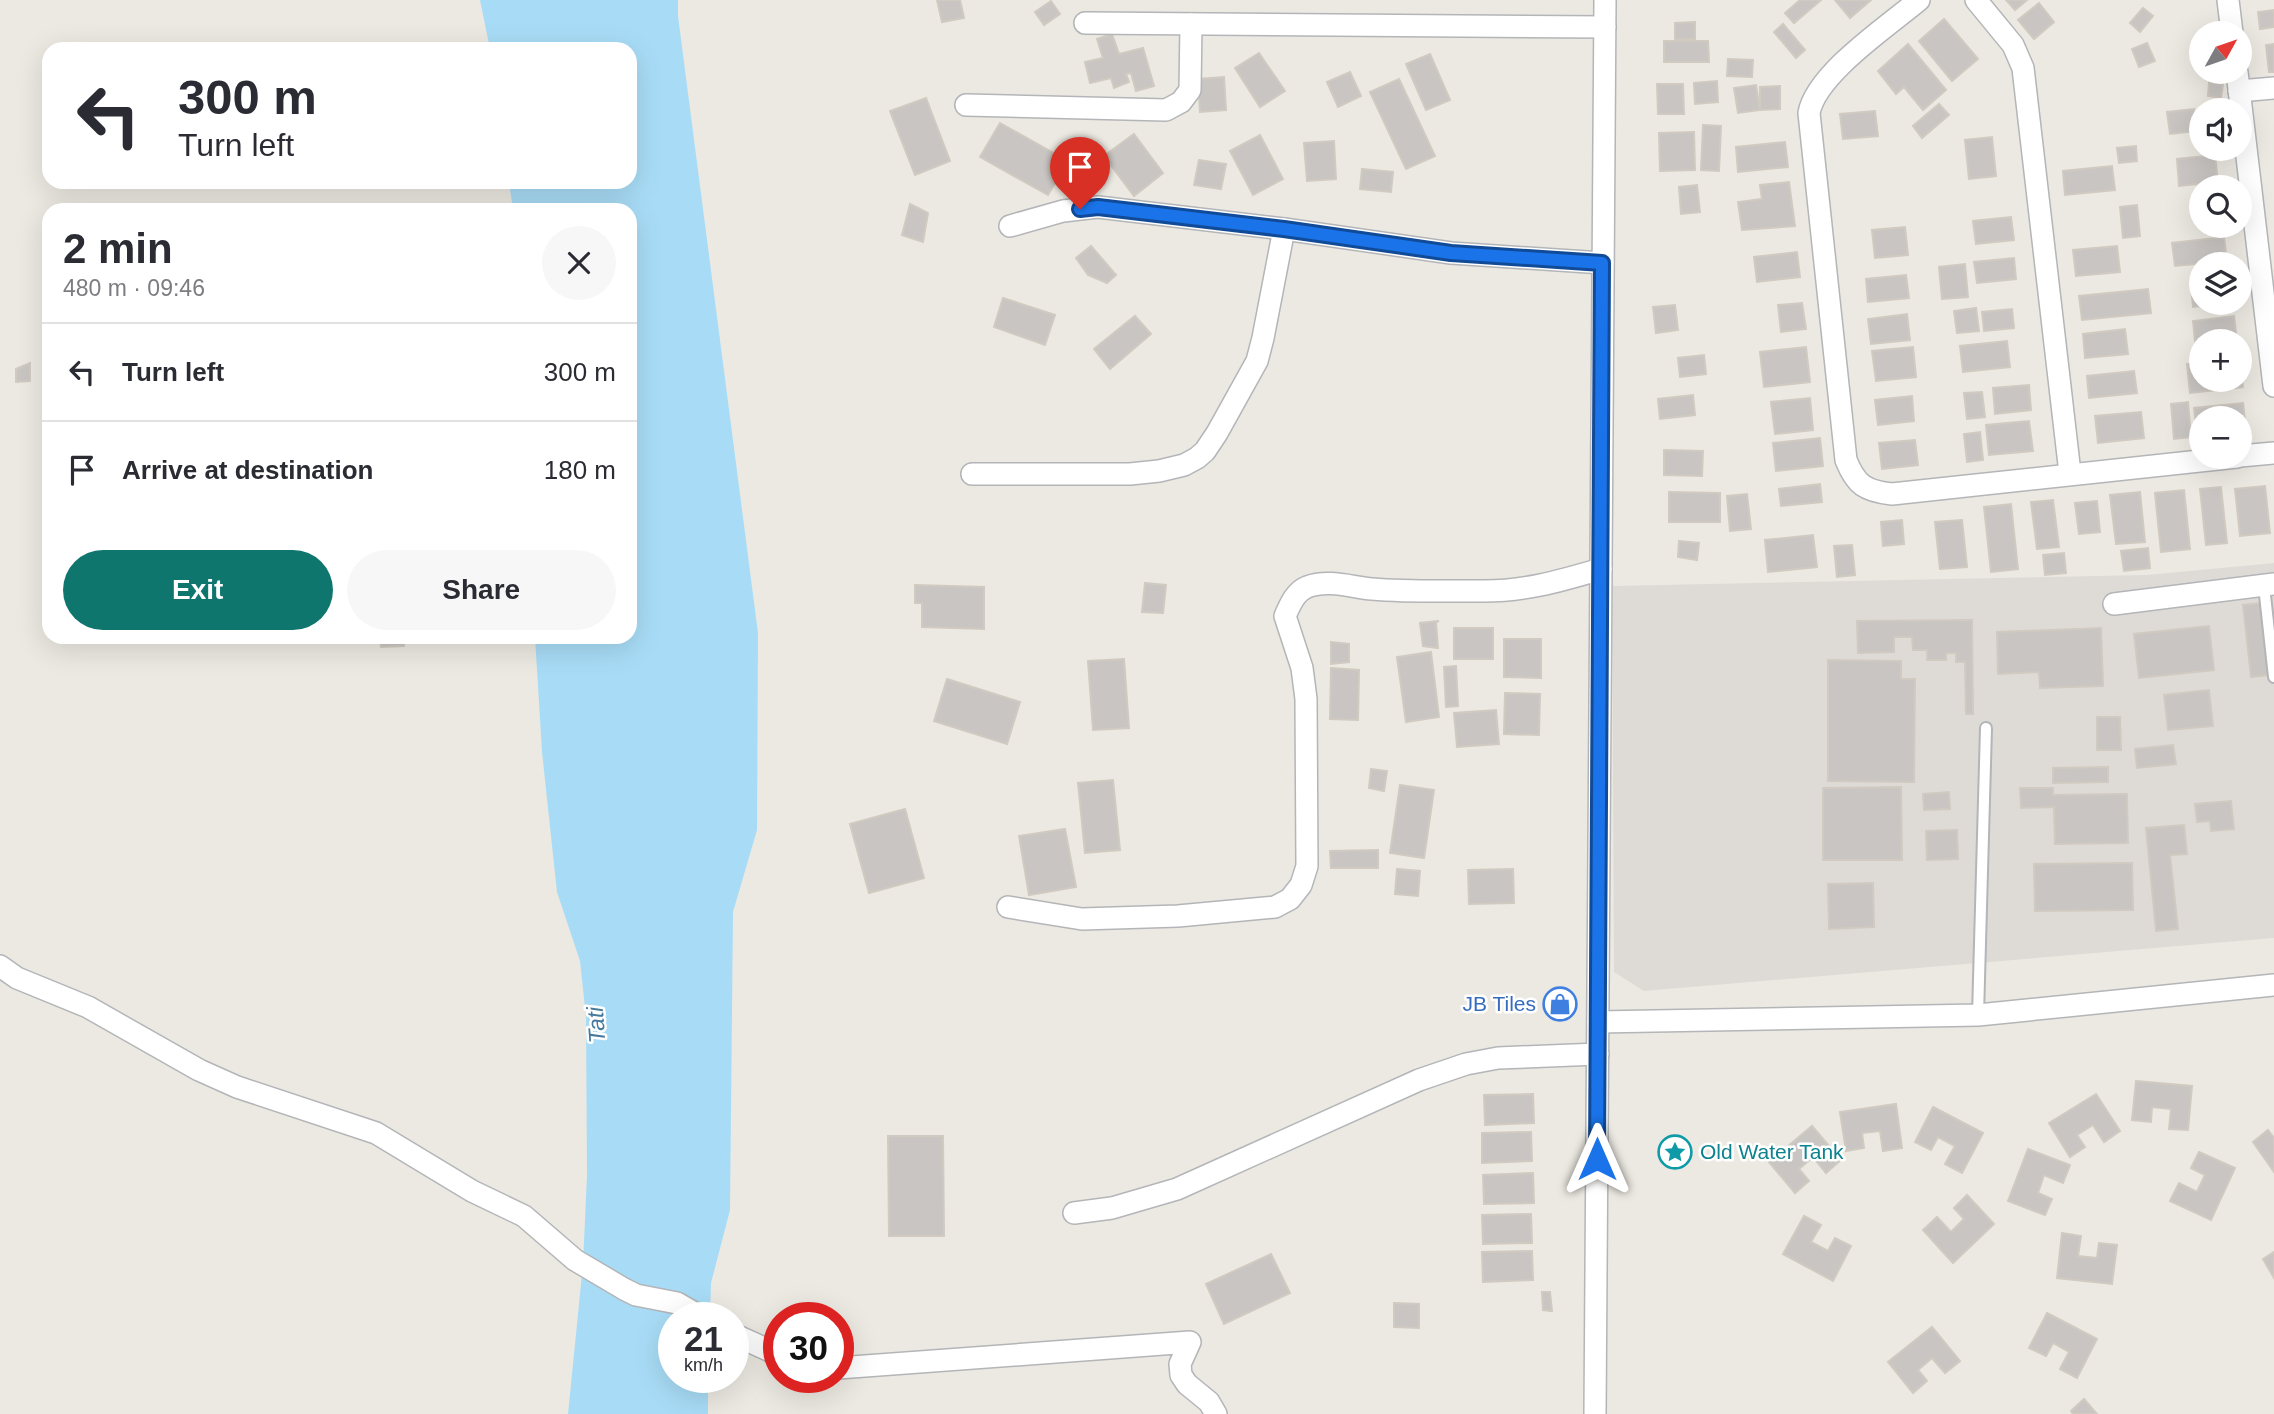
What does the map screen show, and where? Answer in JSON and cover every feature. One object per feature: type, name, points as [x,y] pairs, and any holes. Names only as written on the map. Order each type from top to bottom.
[{"type":"street","points":[[1595,1414],[1605,0]]},
{"type":"street","points":[[1919,0],[1837,68],[1811,100],[1809,113],[1846,460],[1852,474],[1862,485],[1874,492],[1892,494],[2189,462]]},
{"type":"street","points":[[1976,0],[2012,45],[2023,68],[2070,474]]},
{"type":"street","points":[[2228,0],[2231,21]]},
{"type":"street","points":[[1085,23],[1605,27]]},
{"type":"street","points":[[967,104],[1166,110],[1181,102],[1190,90],[1191,24]]},
{"type":"street","points":[[2238,84],[2274,386]]},
{"type":"street","points":[[2250,84],[2274,88]]},
{"type":"street","points":[[1010,226],[1063,211],[1098,207],[1284,229],[1451,253],[1602,263]]},
{"type":"street","points":[[972,474],[1130,474],[1159,471],[1184,465],[1197,458],[1217,433],[1257,361],[1284,229]]},
{"type":"street","points":[[2252,456],[2274,453]]},
{"type":"street","points":[[1008,907],[1082,919],[1178,916],[1275,907],[1290,899],[1301,885],[1307,866],[1306,699],[1302,668],[1285,616],[1293,598],[1306,588],[1321,585],[1483,592],[1538,587],[1601,569]]},
{"type":"street","points":[[2114,604],[2269,585]]},
{"type":"street","points":[[0,966],[17,978],[88,1007],[142,1040],[212,1076],[237,1087],[376,1133],[472,1191],[524,1216],[575,1260],[624,1289],[644,1297],[672,1302]]},
{"type":"street","points":[[1598,1022],[1978,1015],[2274,985]]},
{"type":"street","points":[[1074,1213],[1112,1208],[1177,1189],[1419,1080],[1466,1064],[1498,1058],[1598,1054]]},
{"type":"street","points":[[854,1367],[1190,1342],[1180,1364],[1181,1375],[1187,1384],[1209,1402],[1216,1414]]},
{"type":"lane","points":[[2269,585],[2274,677]]},
{"type":"lane","points":[[1978,1015],[1986,728]]},
{"type":"shaded area","points":[[2274,563],[2274,938],[1644,991],[1614,972],[1612,586],[2147,575]]},
{"type":"water","name":"Tati","points":[[480,0],[678,0],[758,633],[757,830],[733,912],[730,1210],[711,1283],[710,1302],[658,1302],[658,1393],[708,1393],[708,1414],[568,1414],[583,1264],[587,1175],[586,1017],[580,961],[557,892],[542,752],[535,644],[637,644],[637,203],[512,203],[510,189],[637,189],[637,42],[489,42]]},
{"type":"building","points":[[937,0],[960,0],[964,18],[942,22]]},
{"type":"building","points":[[1800,0],[1821,0],[1794,23],[1785,13]]},
{"type":"building","points":[[1835,0],[1871,0],[1850,18]]},
{"type":"building","points":[[2006,0],[2027,0],[2015,10]]},
{"type":"building","points":[[1051,1],[1060,14],[1044,25],[1035,12]]},
{"type":"building","points":[[2039,3],[2054,22],[2034,39],[2018,20]]},
{"type":"building","points":[[2143,8],[2153,16],[2140,32],[2130,23]]},
{"type":"building","points":[[2274,10],[2274,27],[2260,29],[2258,12]]},
{"type":"building","points":[[1944,19],[1978,59],[1952,81],[1919,41]]},
{"type":"building","points":[[1695,22],[1695,39],[1675,39],[1675,23]]},
{"type":"building","points":[[1783,24],[1805,50],[1796,58],[1774,32]]},
{"type":"building","points":[[1112,34],[1119,54],[1143,48],[1154,86],[1136,91],[1131,73],[1126,74],[1129,82],[1114,88],[1111,78],[1090,83],[1085,62],[1103,58],[1097,39]]},
{"type":"building","points":[[1664,41],[1708,41],[1709,62],[1664,62]]},
{"type":"building","points":[[2147,43],[2155,61],[2139,67],[2132,49]]},
{"type":"building","points":[[1908,44],[1946,90],[1923,110],[1904,87],[1896,94],[1878,71]]},
{"type":"building","points":[[2274,44],[2274,72],[2269,72],[2266,45]]},
{"type":"building","points":[[1259,53],[1285,91],[1260,107],[1235,68]]},
{"type":"building","points":[[1430,54],[1450,100],[1426,110],[1406,64]]},
{"type":"building","points":[[1728,59],[1753,60],[1752,77],[1727,76]]},
{"type":"building","points":[[1350,72],[1361,96],[1338,107],[1327,82]]},
{"type":"building","points":[[1224,77],[1226,110],[1200,112],[1198,79]]},
{"type":"building","points":[[1399,79],[1435,156],[1406,169],[1370,92]]},
{"type":"building","points":[[1717,81],[1718,102],[1695,104],[1694,83]]},
{"type":"building","points":[[1657,84],[1683,84],[1684,114],[1658,114]]},
{"type":"building","points":[[2209,84],[2223,84],[2221,98],[2208,96]]},
{"type":"building","points":[[1756,85],[1760,110],[1738,113],[1734,88]]},
{"type":"building","points":[[1780,86],[1780,109],[1760,110],[1760,87]]},
{"type":"building","points":[[926,98],[950,161],[915,175],[890,111]]},
{"type":"building","points":[[1939,104],[1949,115],[1922,138],[1913,126]]},
{"type":"building","points":[[2189,110],[2189,132],[2170,134],[2167,112]]},
{"type":"building","points":[[1875,111],[1878,136],[1843,139],[1840,114]]},
{"type":"building","points":[[1000,123],[1068,161],[1048,195],[980,157]]},
{"type":"building","points":[[1703,125],[1721,126],[1719,171],[1701,170]]},
{"type":"building","points":[[1694,132],[1695,170],[1660,171],[1659,133]]},
{"type":"building","points":[[1134,134],[1163,173],[1134,196],[1104,156]]},
{"type":"building","points":[[1260,135],[1283,179],[1253,195],[1230,151]]},
{"type":"building","points":[[1992,137],[1996,176],[1969,179],[1965,140]]},
{"type":"building","points":[[1334,141],[1336,179],[1307,181],[1304,143]]},
{"type":"building","points":[[1785,142],[1788,167],[1738,172],[1736,147]]},
{"type":"building","points":[[2136,146],[2137,161],[2119,163],[2117,148]]},
{"type":"building","points":[[1082,156],[1102,158],[1099,181],[1079,179]]},
{"type":"building","points":[[2177,159],[2216,161],[2217,175],[2189,175],[2189,185],[2179,186]]},
{"type":"building","points":[[1199,160],[1226,164],[1221,189],[1194,185]]},
{"type":"building","points":[[2112,166],[2115,190],[2065,195],[2063,171]]},
{"type":"building","points":[[1362,169],[1393,172],[1391,192],[1360,189]]},
{"type":"building","points":[[1789,182],[1795,226],[1742,230],[1738,202],[1762,199],[1760,185]]},
{"type":"building","points":[[1697,185],[1700,212],[1681,214],[1679,187]]},
{"type":"building","points":[[910,204],[928,213],[923,242],[902,235]]},
{"type":"building","points":[[2137,205],[2140,236],[2123,238],[2120,207]]},
{"type":"building","points":[[2011,217],[2014,240],[1976,244],[1973,221]]},
{"type":"building","points":[[1905,227],[1908,255],[1875,258],[1872,230]]},
{"type":"building","points":[[2224,238],[2226,252],[2189,252],[2189,265],[2175,266],[2172,243]]},
{"type":"building","points":[[1091,246],[1116,275],[1107,283],[1088,275],[1076,258]]},
{"type":"building","points":[[2117,246],[2120,272],[2076,276],[2073,250]]},
{"type":"building","points":[[1797,252],[1800,277],[1757,282],[1754,257]]},
{"type":"building","points":[[2014,258],[2016,279],[1977,283],[1974,262]]},
{"type":"building","points":[[1965,264],[1968,297],[1942,299],[1939,267]]},
{"type":"building","points":[[1906,275],[1909,298],[1868,302],[1866,279]]},
{"type":"building","points":[[2148,289],[2151,313],[2082,320],[2079,296]]},
{"type":"building","points":[[1003,298],[1055,315],[1045,345],[994,327]]},
{"type":"building","points":[[1802,303],[1806,329],[1781,332],[1778,305]]},
{"type":"building","points":[[1675,305],[1678,330],[1656,333],[1653,307]]},
{"type":"building","points":[[1976,308],[1979,331],[1957,333],[1954,311]]},
{"type":"building","points":[[2012,309],[2014,328],[1984,331],[1982,312]]},
{"type":"building","points":[[1907,314],[1910,340],[1871,344],[1868,319]]},
{"type":"building","points":[[1135,316],[1151,334],[1110,369],[1094,349]]},
{"type":"building","points":[[2234,316],[2236,329],[2194,329],[2193,321]]},
{"type":"building","points":[[2125,329],[2128,354],[2085,358],[2083,334]]},
{"type":"building","points":[[2007,341],[2010,367],[1963,372],[1960,346]]},
{"type":"building","points":[[1806,347],[1810,382],[1764,387],[1760,352]]},
{"type":"building","points":[[1913,347],[1916,377],[1876,381],[1872,351]]},
{"type":"building","points":[[1704,355],[1706,374],[1680,377],[1678,358]]},
{"type":"building","points":[[30,363],[30,381],[16,382],[16,369]]},
{"type":"building","points":[[2134,371],[2137,393],[2089,398],[2087,376]]},
{"type":"building","points":[[2029,385],[2031,410],[1995,414],[1993,388]]},
{"type":"building","points":[[1982,392],[1985,417],[1967,419],[1964,393]]},
{"type":"building","points":[[1693,395],[1695,415],[1660,419],[1658,399]]},
{"type":"building","points":[[1912,396],[1914,421],[1878,425],[1875,400]]},
{"type":"building","points":[[1810,398],[1813,430],[1775,434],[1771,402]]},
{"type":"building","points":[[2188,402],[2189,437],[2174,439],[2171,404]]},
{"type":"building","points":[[2243,403],[2243,406],[2214,406]]},
{"type":"building","points":[[2141,412],[2144,438],[2098,443],[2095,416]]},
{"type":"building","points":[[2029,421],[2033,451],[1989,455],[1986,425]]},
{"type":"building","points":[[1980,432],[1983,460],[1967,462],[1964,434]]},
{"type":"building","points":[[1820,438],[1823,466],[1776,471],[1773,443]]},
{"type":"building","points":[[1915,440],[1918,465],[1882,469],[1879,443]]},
{"type":"building","points":[[1664,450],[1703,451],[1702,476],[1664,475]]},
{"type":"building","points":[[1820,484],[1822,502],[1781,506],[1779,489]]},
{"type":"building","points":[[2265,486],[2270,533],[2240,536],[2235,489]]},
{"type":"building","points":[[2221,487],[2227,543],[2206,545],[2200,489]]},
{"type":"building","points":[[2184,490],[2190,549],[2161,552],[2155,493]]},
{"type":"building","points":[[1669,492],[1720,493],[1720,522],[1669,522]]},
{"type":"building","points":[[2140,492],[2145,542],[2116,544],[2110,495]]},
{"type":"building","points":[[1747,494],[1751,529],[1730,531],[1727,496]]},
{"type":"building","points":[[2053,500],[2059,547],[2037,549],[2031,502]]},
{"type":"building","points":[[2097,501],[2100,532],[2079,534],[2075,503]]},
{"type":"building","points":[[2011,504],[2018,569],[1991,572],[1984,507]]},
{"type":"building","points":[[1902,520],[1904,544],[1883,546],[1881,522]]},
{"type":"building","points":[[1962,520],[1967,567],[1940,569],[1935,522]]},
{"type":"building","points":[[1813,535],[1817,567],[1768,572],[1765,540]]},
{"type":"building","points":[[1679,541],[1699,543],[1697,560],[1678,557]]},
{"type":"building","points":[[1852,545],[1855,575],[1837,577],[1834,546]]},
{"type":"building","points":[[2148,548],[2150,568],[2124,571],[2121,551]]},
{"type":"building","points":[[2064,553],[2066,573],[2045,575],[2043,555]]},
{"type":"building","points":[[1145,583],[1166,585],[1163,613],[1142,612]]},
{"type":"building","points":[[915,585],[984,587],[984,629],[922,627],[922,603],[915,603]]},
{"type":"building","points":[[2262,603],[2270,675],[2251,677],[2243,605]]},
{"type":"building","points":[[1972,620],[1973,714],[1966,714],[1965,662],[1956,662],[1956,653],[1946,653],[1946,660],[1927,660],[1927,650],[1913,650],[1912,637],[1894,637],[1894,652],[1858,653],[1857,621]]},
{"type":"building","points":[[1439,621],[1436,622],[1438,648],[1423,646],[1420,623]]},
{"type":"building","points":[[2209,626],[2214,670],[2139,678],[2134,634]]},
{"type":"building","points":[[1454,628],[1493,628],[1493,659],[1454,659]]},
{"type":"building","points":[[2101,628],[2103,686],[2040,688],[2039,672],[1998,674],[1997,632]]},
{"type":"building","points":[[1504,639],[1541,639],[1541,678],[1504,677]]},
{"type":"building","points":[[1331,642],[1349,644],[1349,662],[1331,664]]},
{"type":"building","points":[[381,644],[404,644],[404,646],[381,647]]},
{"type":"building","points":[[1431,652],[1439,717],[1406,722],[1397,657]]},
{"type":"building","points":[[1124,659],[1129,728],[1093,730],[1088,661]]},
{"type":"building","points":[[1828,660],[1901,661],[1901,679],[1915,679],[1914,782],[1828,781]]},
{"type":"building","points":[[1456,666],[1458,706],[1446,707],[1444,667]]},
{"type":"building","points":[[1331,668],[1359,670],[1358,720],[1330,719]]},
{"type":"building","points":[[947,679],[1020,702],[1007,744],[934,721]]},
{"type":"building","points":[[2209,690],[2213,726],[2168,730],[2164,695]]},
{"type":"building","points":[[1505,693],[1540,694],[1539,735],[1504,734]]},
{"type":"building","points":[[1496,710],[1499,744],[1457,747],[1454,713]]},
{"type":"building","points":[[2097,717],[2120,717],[2121,750],[2097,750]]},
{"type":"building","points":[[2173,745],[2176,764],[2137,768],[2135,749]]},
{"type":"building","points":[[2108,767],[2108,782],[2053,783],[2053,768]]},
{"type":"building","points":[[1371,769],[1387,771],[1384,791],[1369,788]]},
{"type":"building","points":[[1113,780],[1120,850],[1085,853],[1078,783]]},
{"type":"building","points":[[1400,785],[1434,790],[1424,858],[1390,853]]},
{"type":"building","points":[[1901,787],[1902,860],[1823,860],[1823,788]]},
{"type":"building","points":[[2020,788],[2053,788],[2053,795],[2127,794],[2128,843],[2055,844],[2054,807],[2021,808]]},
{"type":"building","points":[[1949,792],[1950,809],[1924,810],[1923,794]]},
{"type":"building","points":[[2231,801],[2234,829],[2211,831],[2210,821],[2197,822],[2195,804]]},
{"type":"building","points":[[905,809],[924,878],[869,893],[850,824]]},
{"type":"building","points":[[2184,825],[2187,854],[2170,855],[2178,929],[2156,931],[2146,828]]},
{"type":"building","points":[[1065,829],[1076,887],[1029,895],[1019,836]]},
{"type":"building","points":[[1957,830],[1958,859],[1927,860],[1926,831]]},
{"type":"building","points":[[1378,850],[1378,868],[1331,868],[1330,851]]},
{"type":"building","points":[[2132,863],[2133,910],[2035,911],[2034,864]]},
{"type":"building","points":[[1397,869],[1420,871],[1418,896],[1395,894]]},
{"type":"building","points":[[1513,869],[1514,903],[1469,904],[1468,870]]},
{"type":"building","points":[[1873,883],[1874,927],[1829,929],[1828,884]]},
{"type":"building","points":[[2136,1081],[2192,1086],[2188,1130],[2169,1129],[2171,1109],[2152,1107],[2151,1122],[2132,1120]]},
{"type":"building","points":[[1533,1094],[1534,1123],[1485,1125],[1484,1095]]},
{"type":"building","points":[[2096,1094],[2120,1131],[2104,1142],[2093,1125],[2077,1135],[2085,1147],[2070,1157],[2049,1123]]},
{"type":"building","points":[[1896,1104],[1902,1148],[1883,1151],[1880,1131],[1862,1133],[1864,1148],[1846,1151],[1840,1112]]},
{"type":"building","points":[[1933,1107],[1983,1133],[1962,1173],[1945,1164],[1955,1146],[1938,1137],[1931,1150],[1915,1142]]},
{"type":"building","points":[[1812,1126],[1841,1160],[1826,1173],[1813,1157],[1799,1169],[1809,1181],[1795,1193],[1769,1162]]},
{"type":"building","points":[[2268,1130],[2274,1138],[2274,1172],[2253,1142]]},
{"type":"building","points":[[1531,1132],[1532,1161],[1482,1163],[1482,1133]]},
{"type":"building","points":[[888,1136],[943,1136],[944,1236],[889,1236]]},
{"type":"building","points":[[2028,1149],[2070,1165],[2063,1183],[2044,1175],[2038,1193],[2052,1199],[2045,1215],[2008,1201]]},
{"type":"building","points":[[2199,1152],[2235,1168],[2211,1220],[2170,1201],[2179,1183],[2197,1192],[2205,1175],[2191,1168]]},
{"type":"building","points":[[1533,1173],[1534,1203],[1484,1204],[1483,1175]]},
{"type":"building","points":[[1967,1195],[1994,1224],[1953,1263],[1923,1230],[1937,1217],[1951,1232],[1964,1219],[1954,1208]]},
{"type":"building","points":[[1531,1214],[1532,1243],[1483,1244],[1482,1215]]},
{"type":"building","points":[[1804,1216],[1821,1225],[1811,1242],[1828,1251],[1835,1238],[1851,1246],[1833,1281],[1783,1254]]},
{"type":"building","points":[[2062,1233],[2081,1236],[2078,1256],[2097,1258],[2099,1243],[2117,1245],[2112,1284],[2057,1278]]},
{"type":"building","points":[[1532,1251],[1533,1280],[1483,1282],[1482,1252]]},
{"type":"building","points":[[2274,1252],[2274,1278],[2263,1259]]},
{"type":"building","points":[[1271,1254],[1290,1293],[1224,1324],[1206,1284]]},
{"type":"building","points":[[1542,1292],[1550,1292],[1552,1311],[1543,1310]]},
{"type":"building","points":[[1394,1303],[1419,1304],[1419,1328],[1394,1327]]},
{"type":"building","points":[[2047,1313],[2097,1339],[2077,1378],[2060,1369],[2069,1352],[2053,1343],[2046,1356],[2029,1348]]},
{"type":"building","points":[[1932,1327],[1960,1361],[1945,1373],[1932,1358],[1918,1370],[1927,1381],[1913,1393],[1888,1362]]},
{"type":"building","points":[[2084,1399],[2097,1414],[2073,1414],[2071,1411]]},
{"type":"place","name":"JB Tiles","points":[[1560,1004]]},
{"type":"place","name":"Old Water Tank","points":[[1675,1152]]},
{"type":"route","points":[[1080,209],[1098,207],[1284,229],[1451,253],[1602,263],[1597,1159]]}]
